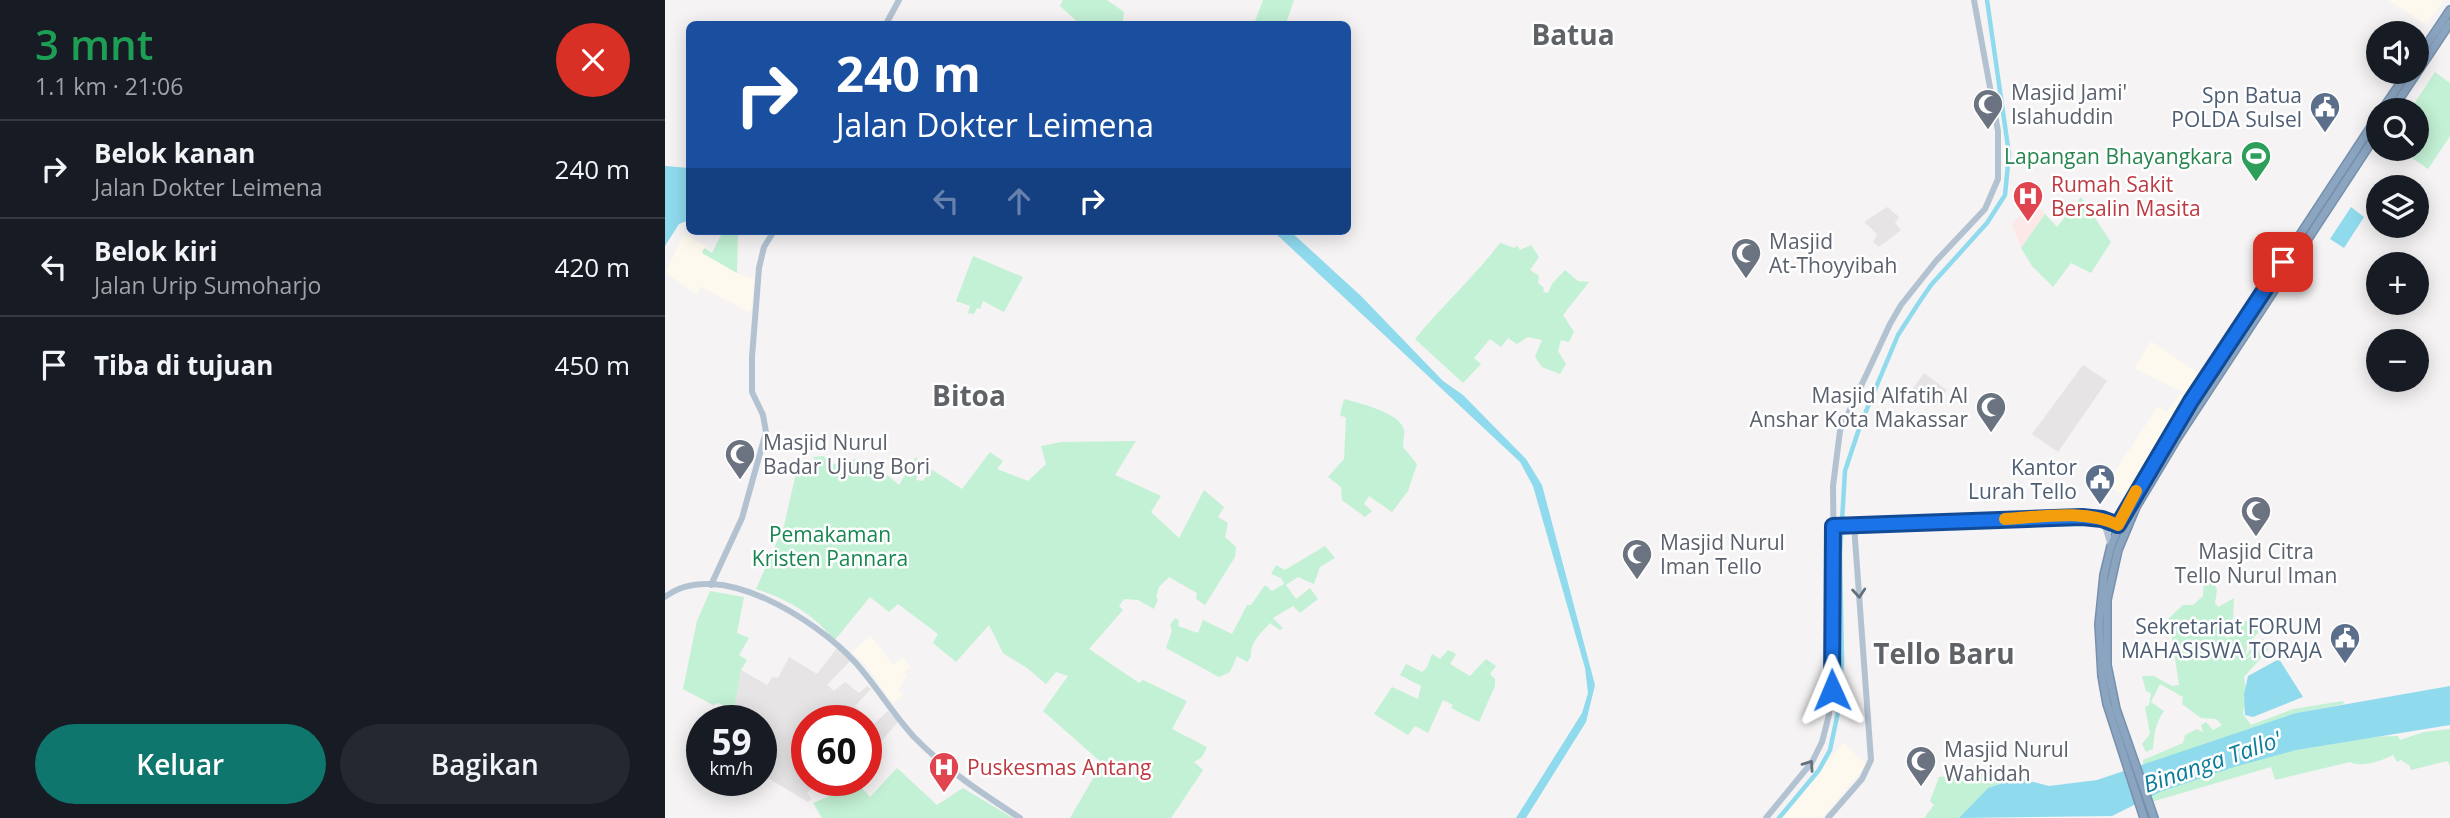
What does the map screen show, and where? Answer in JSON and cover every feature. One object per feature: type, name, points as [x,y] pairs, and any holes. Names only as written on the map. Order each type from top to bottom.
[{"type":"highway","points":[[2429,41],[2450,10]]},
{"type":"highway","points":[[2396,97],[2450,23]]},
{"type":"highway","points":[[2396,97],[2402,84]]},
{"type":"highway","points":[[2144,818],[2108,704],[2099,650],[2102,592],[2113,548],[2133,504],[2366,135]]},
{"type":"highway","points":[[2238,337],[2366,150]]},
{"type":"highway","points":[[2113,548],[2107,600],[2107,665],[2116,709],[2154,818]]},
{"type":"main road","points":[[888,21],[899,0]]},
{"type":"main road","points":[[1766,818],[1817,754],[1829,715],[1835,526],[1832,486],[1838,438],[1850,405],[1902,305],[1934,264],[1985,209],[1998,179],[1998,131],[1974,0]]},
{"type":"main road","points":[[711,585],[743,518],[765,438],[765,420],[751,388],[751,357],[759,268],[764,247],[772,235]]},
{"type":"main road","points":[[1835,526],[1852,528],[1868,524],[2085,517],[2102,519],[2122,527]]},
{"type":"main road","points":[[2085,517],[2105,526],[2113,548]]},
{"type":"main road","points":[[1828,818],[1862,779],[1871,760],[1852,528]]},
{"type":"main road","points":[[665,597],[685,587],[711,585],[749,592],[806,622],[851,658],[891,710],[926,748],[971,785],[1020,818]]},
{"type":"shaded area","points":[[2388,0],[2444,0],[2429,21],[2420,21]]},
{"type":"shaded area","name":"Rumah Sakit Bersalin Masita","points":[[2034,202],[2045,214],[2021,248],[2012,224]]},
{"type":"shaded area","points":[[1887,207],[1899,217],[1895,223],[1901,230],[1879,247],[1873,242],[1877,234],[1864,222]]},
{"type":"shaded area","points":[[684,234],[706,246],[703,253],[755,280],[751,313],[701,287],[697,295],[665,272]]},
{"type":"shaded area","points":[[2151,341],[2201,375],[2124,495],[2106,485],[2158,406],[2166,412],[2182,392],[2134,368]]},
{"type":"shaded area","points":[[2083,365],[2107,381],[2058,452],[2032,434]]},
{"type":"shaded area","points":[[1924,373],[1947,390],[1935,407],[1912,390]]},
{"type":"shaded area","points":[[870,635],[893,664],[902,657],[911,667],[903,673],[907,676],[898,690],[904,695],[893,704],[865,664],[852,653]]},
{"type":"shaded area","points":[[837,648],[851,660],[827,685],[834,691],[845,682],[859,693],[867,686],[871,689],[856,705],[791,705],[791,792],[777,784],[777,705],[735,705],[741,670],[767,685],[772,677],[778,678],[789,657],[817,674]]},
{"type":"shaded area","points":[[888,711],[898,722],[882,740],[882,717]]},
{"type":"shaded area","points":[[1843,742],[1867,765],[1822,818],[1780,818]]},
{"type":"shaded area","points":[[798,796],[810,796],[812,799],[808,802]]},
{"type":"green space","points":[[1063,0],[1107,0],[1124,12],[1123,21],[1077,21],[1060,6]]},
{"type":"green space","points":[[1263,0],[1294,0],[1287,21],[1255,21]]},
{"type":"green space","points":[[2435,72],[2450,83],[2450,136],[2428,169],[2416,161],[2429,161],[2429,98],[2418,98]]},
{"type":"green space","points":[[2081,197],[2111,242],[2091,273],[2071,263],[2053,287],[2032,266],[2021,248],[2045,214],[2057,227]]},
{"type":"green space","points":[[721,235],[738,235],[737,273],[702,253],[704,248],[712,253]]},
{"type":"green space","points":[[1500,243],[1515,248],[1517,245],[1520,250],[1531,245],[1539,257],[1530,270],[1539,276],[1538,283],[1544,288],[1543,292],[1548,293],[1552,284],[1565,270],[1578,281],[1589,282],[1563,315],[1574,332],[1569,342],[1561,340],[1558,351],[1566,364],[1560,374],[1542,367],[1535,357],[1542,340],[1528,337],[1517,344],[1508,338],[1501,347],[1490,339],[1474,358],[1481,364],[1463,383],[1415,339]]},
{"type":"green space","points":[[973,256],[1023,277],[1004,312],[983,301],[974,314],[968,313],[970,306],[956,301]]},
{"type":"green space","points":[[1344,399],[1388,414],[1401,424],[1404,430],[1403,447],[1417,464],[1408,491],[1392,512],[1369,496],[1364,504],[1372,511],[1365,517],[1342,500],[1341,487],[1328,477],[1344,459],[1346,418],[1340,415]]},
{"type":"green space","name":"Pemakaman Kristen Pannara","points":[[1136,441],[1115,475],[1161,496],[1151,512],[1179,538],[1204,490],[1224,507],[1218,517],[1228,523],[1225,537],[1236,547],[1235,557],[1205,605],[1196,599],[1197,593],[1169,577],[1159,587],[1154,609],[1138,600],[1124,599],[1119,606],[1123,610],[1089,649],[1139,683],[1143,680],[1187,701],[1172,729],[1207,747],[1202,757],[1194,762],[1203,770],[1171,818],[1070,818],[1102,763],[1043,711],[1068,676],[1056,672],[1046,684],[1003,653],[989,625],[956,662],[933,643],[938,634],[898,604],[889,612],[870,597],[834,641],[819,623],[800,609],[756,589],[784,526],[797,469],[810,471],[814,457],[824,456],[827,462],[839,465],[855,459],[862,462],[869,459],[899,485],[916,457],[923,466],[916,480],[923,481],[931,469],[962,489],[990,452],[1003,461],[997,469],[1028,481],[1046,464],[1041,446],[1061,442]]},
{"type":"green space","points":[[1325,546],[1335,558],[1320,567],[1314,584],[1298,577],[1286,585],[1296,599],[1310,588],[1318,599],[1300,613],[1293,606],[1273,618],[1283,628],[1280,630],[1270,623],[1254,643],[1247,662],[1237,656],[1230,672],[1219,677],[1166,648],[1172,631],[1170,625],[1175,618],[1179,620],[1178,626],[1198,633],[1203,620],[1232,634],[1247,605],[1251,605],[1265,585],[1272,591],[1284,584],[1281,578],[1271,574],[1276,565],[1285,570]]},
{"type":"green space","points":[[2213,580],[2217,590],[2215,603],[2218,607],[2234,598],[2233,618],[2226,631],[2226,638],[2230,637],[2234,623],[2252,620],[2260,631],[2248,643],[2245,656],[2257,641],[2264,639],[2245,660],[2265,646],[2269,649],[2244,677],[2247,696],[2243,714],[2251,725],[2293,709],[2343,701],[2344,704],[2296,713],[2143,771],[2143,760],[2183,743],[2185,735],[2197,729],[2203,732],[2201,725],[2206,722],[2213,730],[2222,725],[2216,719],[2201,718],[2182,704],[2183,697],[2160,684],[2151,702],[2164,711],[2155,729],[2153,749],[2146,752],[2142,744],[2150,734],[2145,707],[2149,705],[2151,693],[2146,691],[2142,676],[2154,676],[2172,686],[2179,685],[2169,618],[2183,605],[2193,605],[2203,596],[2204,582]]},
{"type":"green space","points":[[710,591],[744,597],[737,633],[749,638],[739,655],[747,660],[741,670],[735,705],[713,705],[683,689],[697,621]]},
{"type":"green space","points":[[1448,650],[1456,654],[1450,664],[1470,676],[1486,659],[1496,666],[1490,674],[1495,679],[1495,686],[1479,722],[1451,708],[1453,705],[1443,700],[1428,733],[1415,726],[1408,735],[1374,714],[1392,687],[1418,699],[1421,686],[1400,675],[1406,664],[1422,672],[1432,654],[1440,659]]},
{"type":"green space","points":[[2450,729],[2450,765],[2447,761],[2411,770],[2410,766],[2401,760],[2397,762],[2393,755],[2371,763],[2350,762],[2275,780],[2271,767],[2151,802],[2149,793],[2160,786],[2327,738],[2398,736],[2400,740],[2424,732]]},
{"type":"green space","points":[[897,768],[937,805],[963,788],[1013,818],[822,818],[813,803],[830,796],[882,796],[882,784]]},
{"type":"green space","points":[[1992,772],[2006,782],[1988,788],[1959,818],[1924,818],[1934,805],[1930,801],[1939,777]]},
{"type":"water","points":[[665,166],[686,168],[686,221],[679,224],[665,246]]},
{"type":"water","points":[[2351,207],[2364,217],[2344,248],[2330,239]]},
{"type":"water","points":[[1277,235],[1294,235],[1361,296],[1443,381],[1463,395],[1526,459],[1542,485],[1595,685],[1586,722],[1526,818],[1516,818],[1582,713],[1588,693],[1585,668],[1533,486],[1520,462]]},
{"type":"water","points":[[2279,659],[2303,697],[2253,717],[2245,715],[2244,694],[2248,676]]},
{"type":"water","name":"Binanga Tallo'","points":[[2450,686],[2450,725],[2296,750],[2160,792],[2112,816],[1959,818],[1988,788],[2018,778],[2049,786],[2097,780],[2296,713]]},
{"type":"waterway","points":[[1779,818],[1819,770],[1830,750],[1838,712],[1842,660],[1840,554],[1845,471],[1861,423],[1898,335],[1931,285],[1987,223],[2005,195],[2009,154],[1987,0]]},
{"type":"slow traffic","points":[[2005,519],[2085,517],[2118,525],[2136,491]]},
{"type":"place","name":"Masjid Jami' Islahuddin","points":[[1988,131]]},
{"type":"place","name":"Spn Batua POLDA Sulsel","points":[[2325,134]]},
{"type":"place","name":"Lapangan Bhayangkara","points":[[2256,183]]},
{"type":"place","name":"Rumah Sakit Bersalin Masita","points":[[2028,223]]},
{"type":"place","name":"Masjid At-Thoyyibah","points":[[1746,280]]},
{"type":"place","name":"Masjid Alfatih Al Anshar Kota Makassar","points":[[1991,434]]},
{"type":"place","name":"Masjid Nurul Badar Ujung Bori","points":[[740,481]]},
{"type":"place","name":"Kantor Lurah Tello","points":[[2100,506]]},
{"type":"place","name":"Masjid Citra Tello Nurul Iman","points":[[2256,538]]},
{"type":"place","name":"Masjid Nurul Iman Tello","points":[[1637,581]]},
{"type":"place","name":"Sekretariat FORUM MAHASISWA TORAJA","points":[[2345,665]]},
{"type":"place","name":"Masjid Nurul Wahidah","points":[[1921,788]]},
{"type":"place","name":"Puskesmas Antang","points":[[944,794]]},
{"type":"district","name":"Batua","points":[[1573,34]]},
{"type":"district","name":"Bitoa","points":[[969,395]]},
{"type":"district","name":"Tello Baru","points":[[1944,653]]},
{"type":"route","points":[[1832,690],[1833,526],[2082,517],[2102,519],[2118,525],[2129,502],[2191,401],[2283,262]]}]
